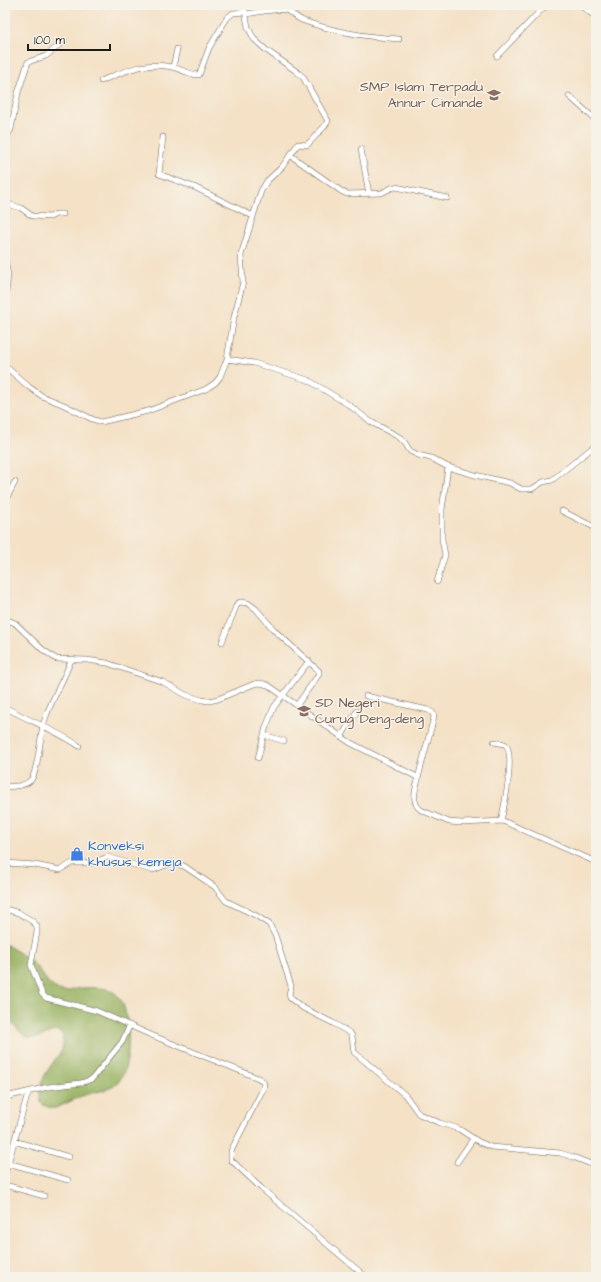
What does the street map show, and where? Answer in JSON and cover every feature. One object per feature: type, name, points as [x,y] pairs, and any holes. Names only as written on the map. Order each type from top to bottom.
[{"type":"street","points":[[5,366],[42,396],[101,422],[148,412],[206,389],[218,381],[227,360],[234,317],[243,282],[241,255],[265,184],[282,167],[299,144],[307,145],[327,124],[328,120],[307,83],[300,74],[254,39],[248,27],[244,5]]},
{"type":"street","points":[[497,56],[543,8],[551,5]]},
{"type":"street","points":[[580,5],[596,17]]},
{"type":"street","points":[[589,11],[594,5]]},
{"type":"street","points":[[101,81],[146,65],[173,67],[199,75],[209,48],[227,18],[233,13],[286,10],[304,21],[350,34],[399,39]]},
{"type":"street","points":[[5,140],[11,129],[18,93],[28,62],[46,56],[64,41]]},
{"type":"street","points":[[173,67],[177,49]]},
{"type":"street","points":[[569,96],[596,120]]},
{"type":"street","points":[[163,137],[159,174],[194,187],[253,216]]},
{"type":"street","points":[[361,149],[368,194]]},
{"type":"street","points":[[290,155],[341,191],[352,194],[368,194],[384,192],[390,188],[396,187],[447,198]]},
{"type":"street","points":[[5,202],[21,208],[32,216],[50,217],[56,214],[63,214]]},
{"type":"street","points":[[5,259],[8,278],[5,301]]},
{"type":"street","points":[[227,360],[254,363],[308,380],[349,405],[371,422],[398,437],[410,451],[418,455],[431,458],[448,467],[503,481],[521,489],[532,489],[543,482],[552,480],[596,445]]},
{"type":"street","points":[[437,582],[445,555],[442,539],[442,510],[448,467]]},
{"type":"street","points":[[5,501],[15,482]]},
{"type":"street","points":[[562,511],[596,528]]},
{"type":"street","points":[[222,642],[237,604],[240,602],[248,603],[256,609],[275,631],[319,670],[319,674],[297,705]]},
{"type":"street","points":[[5,619],[20,626],[50,656],[59,660],[95,661],[114,665],[163,682],[186,695],[202,700],[209,701],[218,699],[246,686],[258,683],[268,685],[341,737],[368,753],[418,778]]},
{"type":"street","points":[[5,787],[25,784],[32,778],[43,726],[51,702],[71,660]]},
{"type":"street","points":[[258,758],[264,735],[274,708],[309,661]]},
{"type":"street","points":[[366,696],[428,710],[433,713],[434,717],[418,778],[415,801],[416,806],[421,810],[450,822],[462,823],[501,821],[596,862]]},
{"type":"street","points":[[5,707],[65,736],[78,746]]},
{"type":"street","points":[[341,737],[357,711]]},
{"type":"street","points":[[264,735],[284,741]]},
{"type":"street","points":[[494,742],[505,744],[509,751],[508,783],[501,821]]},
{"type":"street","points":[[5,862],[35,865],[60,870],[72,863],[91,863],[108,857],[151,870],[171,863],[186,867],[215,887],[226,901],[261,918],[271,926],[277,940],[291,986],[288,994],[290,998],[303,1008],[350,1033],[352,1036],[354,1052],[405,1095],[418,1114],[440,1123],[456,1127],[473,1139],[491,1147],[566,1155],[586,1161],[596,1166]]},
{"type":"street","points":[[5,909],[19,913],[37,926],[31,965],[40,988],[46,998],[90,1008],[263,1081],[263,1089],[231,1152],[230,1158],[255,1183],[366,1277]]},
{"type":"street","points":[[5,1099],[10,1096],[28,1093],[48,1087],[81,1083],[92,1078],[122,1042],[130,1026]]},
{"type":"street","points":[[5,1174],[28,1093]]},
{"type":"street","points":[[456,1162],[473,1139]]},
{"type":"street","points":[[14,1141],[69,1157]]},
{"type":"street","points":[[8,1163],[68,1180]]},
{"type":"street","points":[[5,1184],[44,1196]]},
{"type":"green space","points":[[5,944],[30,960],[49,984],[61,991],[79,988],[99,988],[114,992],[118,996],[121,1000],[127,1019],[128,1045],[125,1070],[120,1080],[114,1086],[79,1097],[55,1108],[49,1108],[41,1103],[41,1084],[47,1071],[61,1052],[63,1045],[62,1033],[56,1030],[33,1038],[25,1036],[5,1014]]},
{"type":"place","name":"SMP Islam Terpadu Annur Cimande","points":[[494,95]]},
{"type":"place","name":"SD Negeri Curug Deng-deng","points":[[304,711]]},
{"type":"place","name":"Konveksi khusus kemeja","points":[[77,854]]}]
